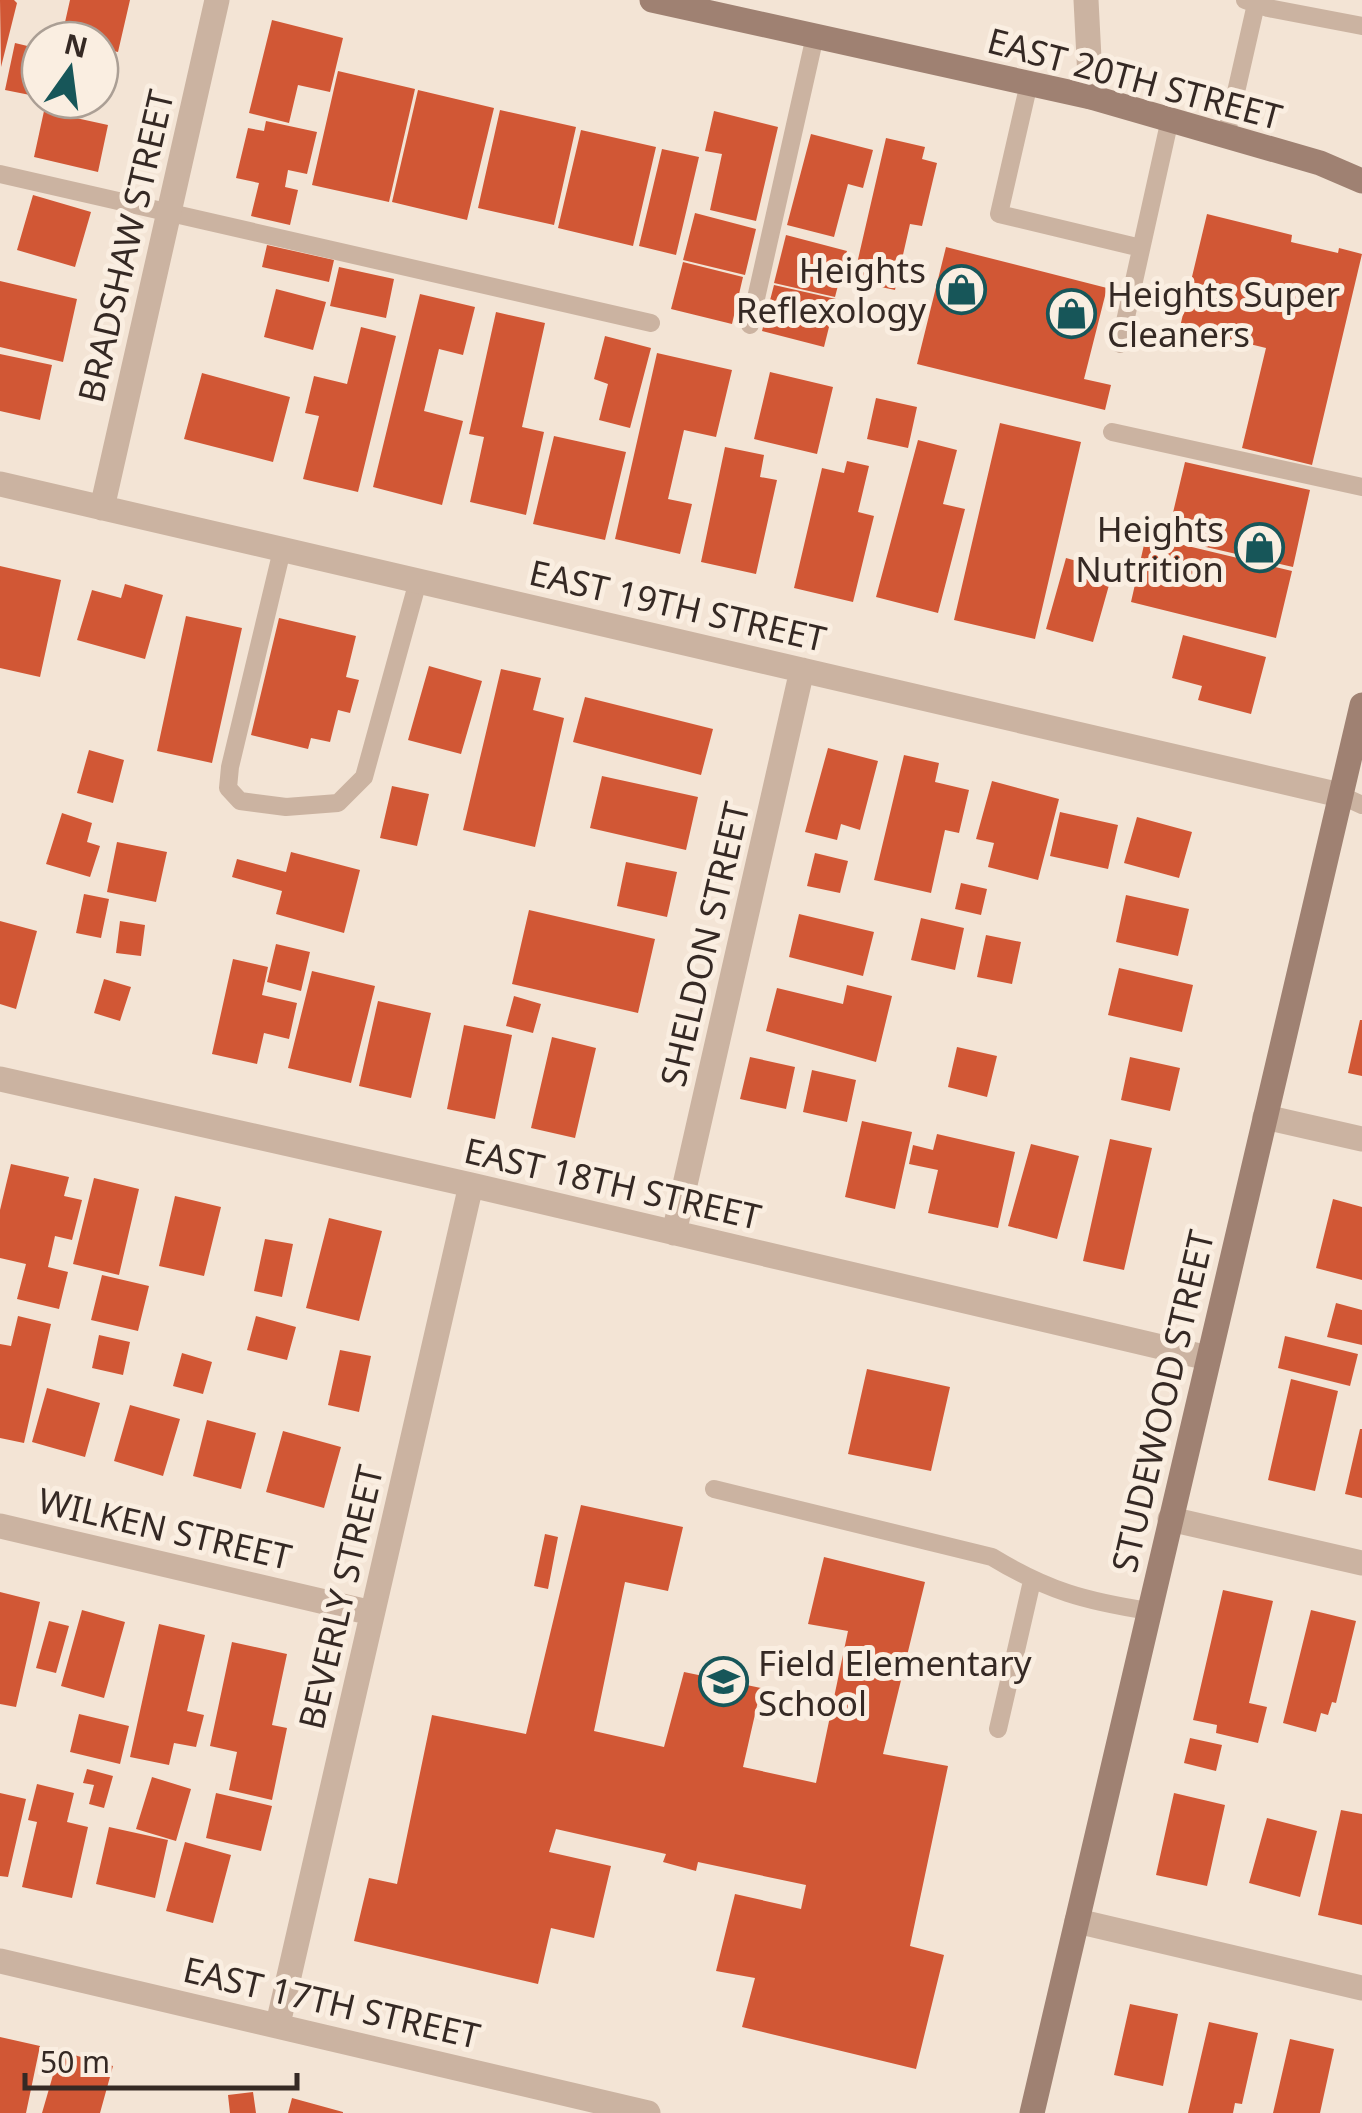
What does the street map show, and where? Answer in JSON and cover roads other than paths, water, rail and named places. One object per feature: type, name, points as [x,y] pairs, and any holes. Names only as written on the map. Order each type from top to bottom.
[{"type":"main road","name":"EAST 20TH STREET","points":[[652,0],[1091,97],[1320,163],[1362,181]]},
{"type":"main road","name":"STUDEWOOD STREET","points":[[1032,2113],[1265,1117],[1351,800],[1362,705]]},
{"type":"street","name":"BRADSHAW STREET","points":[[102,508],[217,0]]},
{"type":"street","points":[[1086,0],[1091,97]]},
{"type":"street","name":"EAST 19TH STREET","points":[[0,484],[1351,800]]},
{"type":"street","name":"SHELDON STREET","points":[[674,1233],[802,670]]},
{"type":"street","name":"EAST 18TH STREET","points":[[0,1080],[471,1185],[1208,1358]]},
{"type":"street","points":[[1265,1117],[1362,1139]]},
{"type":"street","name":"BEVERLY STREET","points":[[278,2024],[471,1185]]},
{"type":"street","points":[[1170,1519],[1362,1563]]},
{"type":"street","name":"WILKEN STREET","points":[[0,1526],[372,1612]]},
{"type":"street","points":[[1077,1921],[1362,1988]]},
{"type":"street","name":"EAST 17TH STREET","points":[[0,1961],[648,2113]]},
{"type":"lane","points":[[1226,136],[1250,2],[1362,26]]},
{"type":"lane","points":[[750,325],[815,36]]},
{"type":"lane","points":[[1029,83],[999,214],[1141,248]]},
{"type":"lane","points":[[1120,344],[1170,120]]},
{"type":"lane","points":[[0,174],[651,324]]},
{"type":"lane","points":[[1112,432],[1362,487]]},
{"type":"lane","points":[[282,550],[230,767],[228,788],[240,800],[286,806],[338,803],[364,777],[418,581]]},
{"type":"lane","points":[[714,1489],[992,1557],[1032,1582],[1086,1601],[1149,1611]]},
{"type":"lane","points":[[998,1730],[1032,1582]]},
{"type":"place","name":"Heights Reflexology","points":[[961,289]]},
{"type":"place","name":"Heights Super Cleaners","points":[[1072,313]]},
{"type":"place","name":"Heights Nutrition","points":[[1259,548]]},
{"type":"place","name":"Field Elementary School","points":[[723,1682]]}]
